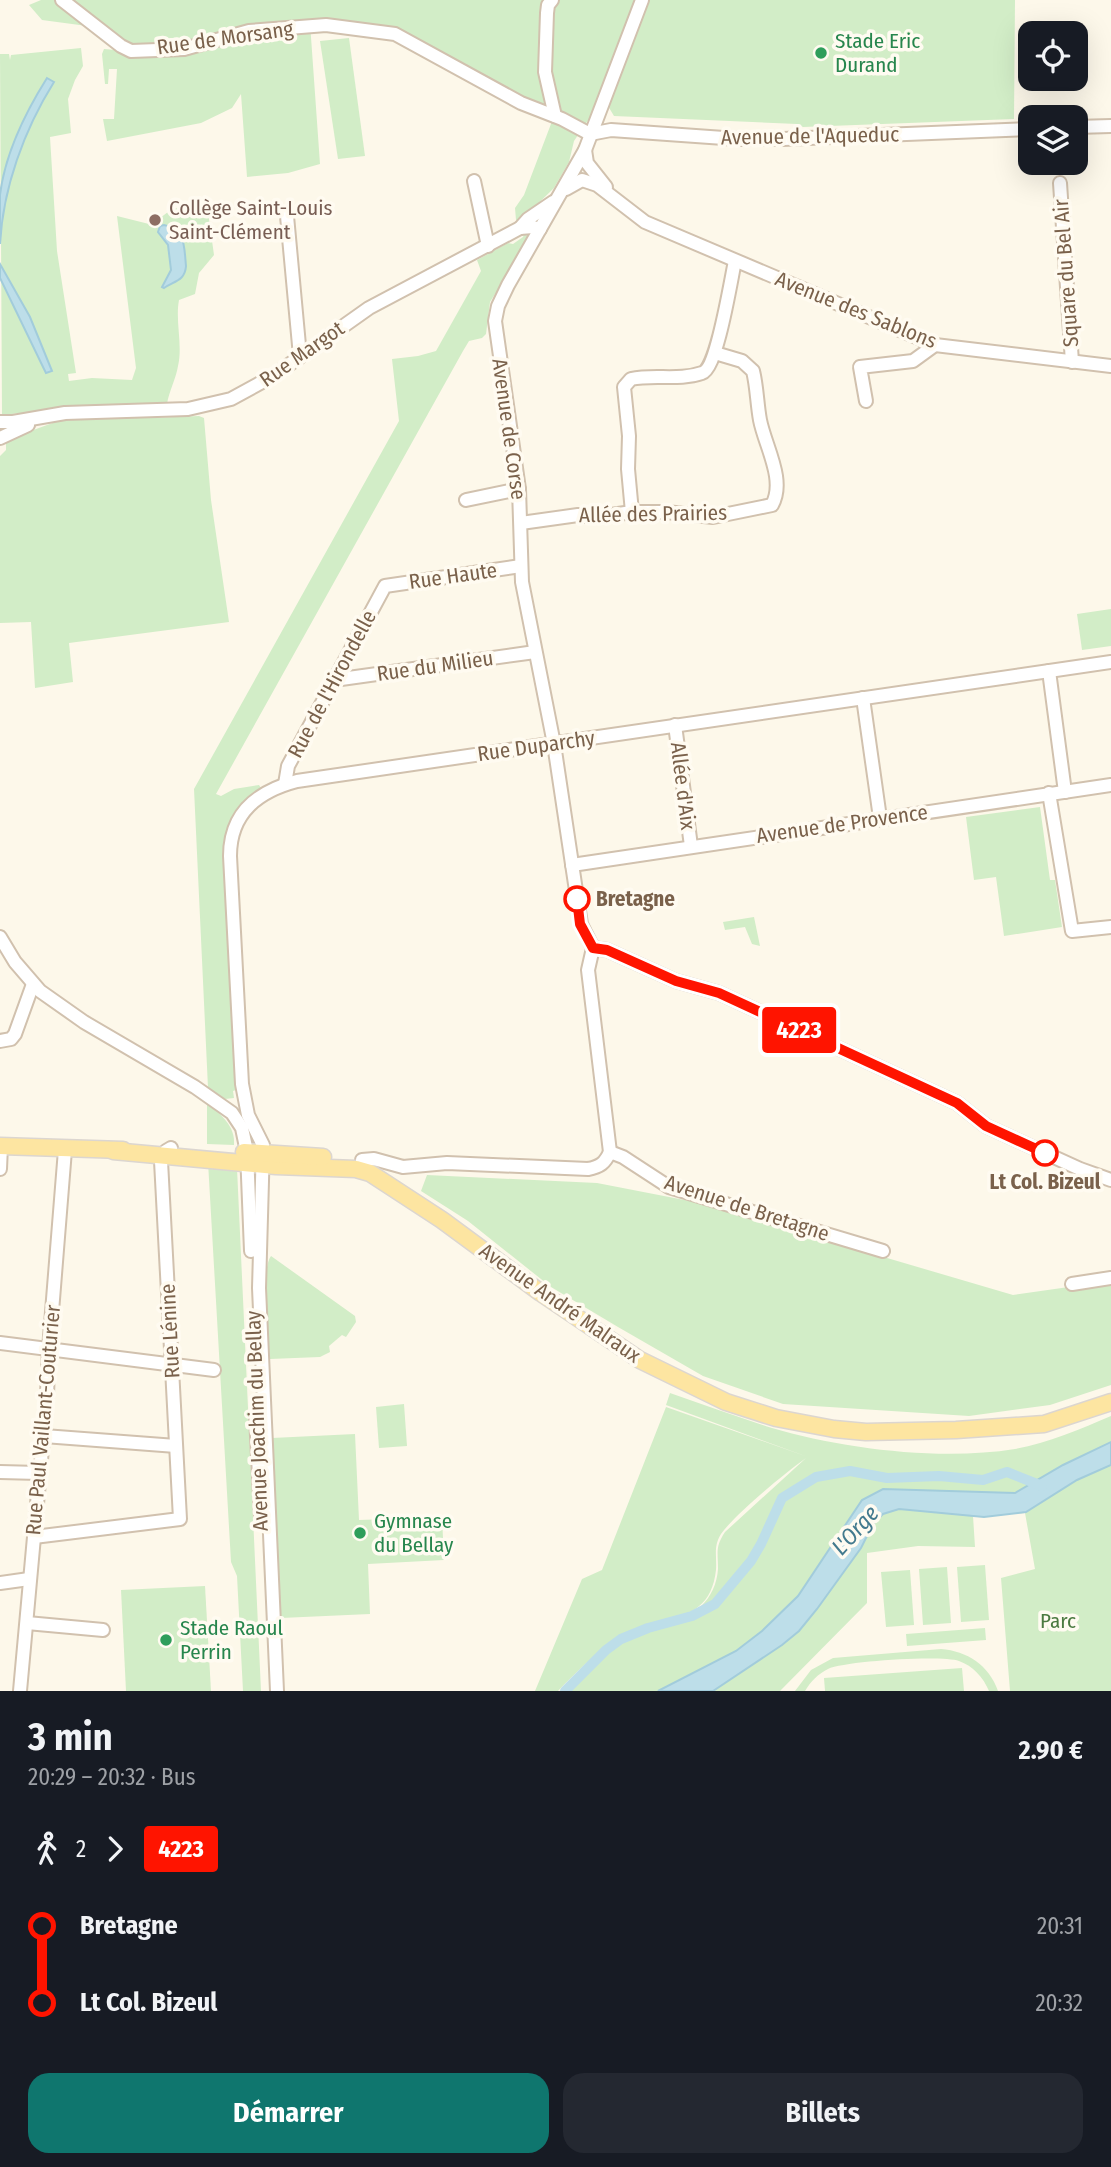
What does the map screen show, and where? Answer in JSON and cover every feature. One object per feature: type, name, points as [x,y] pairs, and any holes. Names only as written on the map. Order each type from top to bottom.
[{"type":"main road","points":[[1,1146],[167,1151],[356,1169],[397,1177]]},
{"type":"main road","points":[[255,1158],[362,1160],[397,1177]]},
{"type":"main road","name":"Avenue André Malraux","points":[[397,1177],[423,1208],[587,1326],[640,1360],[726,1402],[776,1418],[866,1432],[956,1430],[1044,1424],[1111,1402]]},
{"type":"street","name":"Rue de Morsang","points":[[62,0],[131,51],[184,48],[248,31],[326,25],[395,34],[522,103],[590,134]]},
{"type":"street","points":[[552,0],[547,13],[545,72],[555,116]]},
{"type":"street","name":"Avenue de Corse","points":[[554,744],[521,566],[519,489],[495,321],[502,297],[585,150],[642,0]]},
{"type":"street","points":[[1088,127],[1111,126]]},
{"type":"street","name":"Avenue de l'Aqueduc","points":[[590,134],[611,130],[738,139],[783,139],[1018,130]]},
{"type":"street","name":"Avenue des Sablons","points":[[585,150],[587,163],[592,171],[617,201]]},
{"type":"street","name":"Avenue des Sablons","points":[[577,167],[585,180],[597,185],[645,222],[935,345],[1111,366]]},
{"type":"street","points":[[559,195],[576,182],[585,180]]},
{"type":"street","points":[[474,181],[488,246]]},
{"type":"street","name":"Square du Bel Air","points":[[1060,183],[1072,362]]},
{"type":"street","name":"Rue Margot","points":[[0,422],[65,413],[188,409],[231,399],[254,388],[369,308],[520,228],[559,195]]},
{"type":"street","points":[[287,216],[300,356]]},
{"type":"street","points":[[520,228],[540,229]]},
{"type":"street","points":[[632,512],[624,387],[637,377],[675,377],[704,373],[712,364],[735,261]]},
{"type":"street","points":[[866,401],[860,368],[913,361],[935,345]]},
{"type":"street","name":"Allée des Prairies","points":[[521,523],[578,515],[597,517],[632,512],[713,517],[772,505],[777,497],[777,485],[761,423],[753,371],[742,361],[715,353]]},
{"type":"street","name":"Rue Margot","points":[[1,437],[65,413]]},
{"type":"street","points":[[466,500],[519,489]]},
{"type":"street","name":"Rue Haute","points":[[385,586],[521,566]]},
{"type":"street","name":"Rue de l'Hirondelle","points":[[285,784],[288,766],[385,586]]},
{"type":"street","name":"Rue du Milieu","points":[[334,680],[535,652]]},
{"type":"street","name":"Rue Duparchy","points":[[255,1158],[261,1139],[247,1111],[242,1084],[230,845],[236,825],[249,805],[262,793],[285,784],[1111,662]]},
{"type":"street","points":[[1049,671],[1065,792]]},
{"type":"street","points":[[863,698],[880,818]]},
{"type":"street","name":"Allée d'Aix","points":[[675,725],[691,846]]},
{"type":"street","points":[[397,1177],[447,1163],[588,1169],[598,1167],[606,1161],[610,1152],[588,970],[593,948],[580,924],[554,744]]},
{"type":"street","name":"Avenue de Provence","points":[[572,865],[1111,785]]},
{"type":"street","points":[[1049,793],[1072,931],[1111,927]]},
{"type":"street","points":[[0,937],[33,984],[84,1022],[235,1113],[255,1131]]},
{"type":"street","points":[[593,948],[607,950],[688,986],[719,993],[957,1103],[986,1126],[1080,1169],[1111,1180]]},
{"type":"street","points":[[0,1041],[11,1039],[15,1034],[33,984]]},
{"type":"street","name":"Rue Duparchy","points":[[235,1113],[242,1084]]},
{"type":"street","points":[[235,1113],[255,1158]]},
{"type":"street","points":[[0,1169],[1,1146]]},
{"type":"street","name":"Rue Paul Vaillant-Couturier","points":[[20,1691],[44,1436],[65,1150]]},
{"type":"street","name":"Rue Lénine","points":[[34,1537],[180,1519],[161,1161],[167,1151]]},
{"type":"street","name":"Avenue de Bretagne","points":[[610,1152],[624,1157],[669,1187],[883,1251]]},
{"type":"street","name":"Avenue Joachim du Bellay","points":[[255,1158],[269,1691]]},
{"type":"street","name":"Avenue Joachim du Bellay","points":[[255,1158],[276,1691]]},
{"type":"street","points":[[1072,1284],[1111,1278]]},
{"type":"street","points":[[0,1343],[214,1370]]},
{"type":"street","points":[[44,1436],[176,1446]]},
{"type":"street","points":[[0,1472],[39,1473]]},
{"type":"street","points":[[0,1583],[29,1579]]},
{"type":"street","points":[[27,1623],[103,1630]]},
{"type":"green space","points":[[41,0],[548,0],[549,4],[559,0],[636,0],[593,113],[574,141],[569,162],[554,188],[520,221],[516,220],[515,208],[524,195],[554,116],[395,34],[354,22],[310,23],[320,164],[288,173],[247,177],[241,94],[232,108],[201,123],[107,141],[103,119],[114,119],[117,69],[109,69],[108,84],[105,84],[102,54],[104,49],[116,50],[87,26],[42,20],[29,5]]},
{"type":"green space","name":"Stade Eric Durand","points":[[649,0],[1015,0],[1014,119],[803,127],[797,124],[614,116],[608,106]]},
{"type":"green space","points":[[349,38],[365,156],[338,159],[320,41]]},
{"type":"green space","points":[[81,48],[83,66],[68,99],[71,133],[50,137],[57,251],[76,373],[68,374],[69,381],[92,378],[132,380],[136,368],[117,216],[149,224],[172,209],[199,205],[208,212],[214,255],[199,273],[195,294],[179,300],[179,358],[167,404],[69,408],[2,415],[0,54],[9,54],[10,60],[11,55]]},
{"type":"green space","points":[[525,232],[533,233],[490,302],[486,334],[482,338],[469,341],[463,351],[216,794],[221,796],[234,789],[259,785],[261,788],[241,806],[225,859],[236,1090],[233,1091],[234,1098],[225,1099],[208,1088],[194,789],[399,421],[392,359],[436,351],[481,271],[477,260],[508,243],[513,244],[523,237]]},
{"type":"green space","points":[[199,416],[204,418],[211,500],[229,622],[69,643],[73,682],[35,688],[31,622],[0,623],[0,456],[6,450],[6,440],[58,421]]},
{"type":"green space","points":[[1111,609],[1111,646],[1082,650],[1077,614]]},
{"type":"green space","points":[[1040,807],[1050,880],[1055,880],[1062,927],[1004,936],[996,877],[974,880],[966,817]]},
{"type":"green space","points":[[754,917],[760,946],[752,944],[745,927],[725,930],[723,922]]},
{"type":"green space","points":[[207,1103],[230,1126],[234,1145],[207,1144]]},
{"type":"green space","points":[[208,1162],[237,1168],[261,1691],[243,1691],[237,1576],[231,1562]]},
{"type":"green space","points":[[427,1175],[597,1183],[700,1203],[1013,1295],[1111,1281],[1111,1385],[1050,1405],[969,1416],[783,1404],[703,1376],[551,1287],[468,1221],[421,1191]]},
{"type":"green space","points":[[271,1256],[355,1316],[356,1322],[346,1337],[342,1335],[329,1346],[330,1352],[320,1357],[270,1359],[265,1290]]},
{"type":"green space","name":"Parc","points":[[670,1393],[800,1435],[861,1447],[924,1453],[956,1454],[1015,1449],[1076,1431],[1111,1416],[1111,1691],[1010,1691],[1001,1578],[1035,1569],[1025,1513],[973,1516],[975,1547],[918,1546],[867,1553],[867,1603],[780,1691],[560,1691],[590,1661],[558,1691],[535,1691],[582,1579],[602,1570],[666,1407],[808,1457],[666,1405]],"holes":[[[806,1458],[725,1532],[718,1546],[716,1580],[708,1599],[701,1606],[684,1617],[663,1621],[692,1611],[705,1600],[714,1582],[716,1547],[721,1534],[749,1505]],[[656,1623],[621,1639],[593,1658],[627,1634]]]},
{"type":"green space","points":[[404,1404],[407,1446],[379,1448],[376,1407]]},
{"type":"green space","name":"Gymnase du Bellay","points":[[355,1434],[359,1520],[442,1517],[444,1560],[368,1564],[370,1614],[281,1618],[272,1438]]},
{"type":"green space","points":[[985,1565],[989,1620],[961,1622],[957,1567]]},
{"type":"green space","points":[[947,1567],[951,1623],[923,1625],[919,1569]]},
{"type":"green space","points":[[910,1570],[914,1625],[886,1627],[881,1572]]},
{"type":"green space","name":"Stade Raoul Perrin","points":[[205,1586],[211,1691],[126,1691],[121,1590]]},
{"type":"green space","points":[[985,1628],[986,1640],[907,1646],[906,1634]]},
{"type":"green space","points":[[941,1649],[960,1653],[976,1661],[989,1674],[998,1691],[989,1691],[977,1673],[959,1661],[914,1659],[838,1666],[821,1673],[805,1691],[795,1691],[811,1670],[833,1658]]},
{"type":"green space","points":[[962,1668],[964,1691],[825,1691],[824,1678]]},
{"type":"water","points":[[47,78],[54,82],[33,120],[10,181],[0,244],[0,195],[6,164],[24,119]]},
{"type":"water","points":[[160,226],[176,230],[180,235],[186,266],[181,278],[164,288],[162,287],[171,270],[168,245],[158,232]]},
{"type":"water","points":[[0,264],[30,317],[52,371],[46,373],[44,369],[0,278]]},
{"type":"water","name":"L'Orge","points":[[1111,1442],[1111,1465],[1077,1480],[1026,1512],[984,1517],[899,1509],[883,1514],[873,1524],[861,1548],[817,1609],[799,1631],[782,1645],[713,1691],[658,1691],[736,1651],[762,1631],[798,1596],[862,1500],[883,1489],[1015,1493],[1063,1465]]},
{"type":"waterway","points":[[565,1691],[606,1650],[621,1639],[648,1628],[692,1616],[715,1604],[751,1561],[782,1498],[816,1477],[850,1471],[887,1478],[939,1476],[983,1480],[1007,1472],[1042,1486]]},
{"type":"bus line","name":"4223","points":[[577,899],[580,924],[593,948],[607,950],[688,986],[719,993],[957,1103],[986,1126],[1045,1153]]},
{"type":"place","name":"Stade Eric Durand","points":[[821,53]]},
{"type":"place","name":"Collège Saint-Louis Saint-Clément","points":[[155,220]]},
{"type":"place","name":"Bretagne","points":[[577,899]]},
{"type":"place","name":"Lt Col. Bizeul","points":[[1045,1153]]},
{"type":"place","name":"Gymnase du Bellay","points":[[360,1533]]},
{"type":"place","name":"Stade Raoul Perrin","points":[[166,1640]]}]
